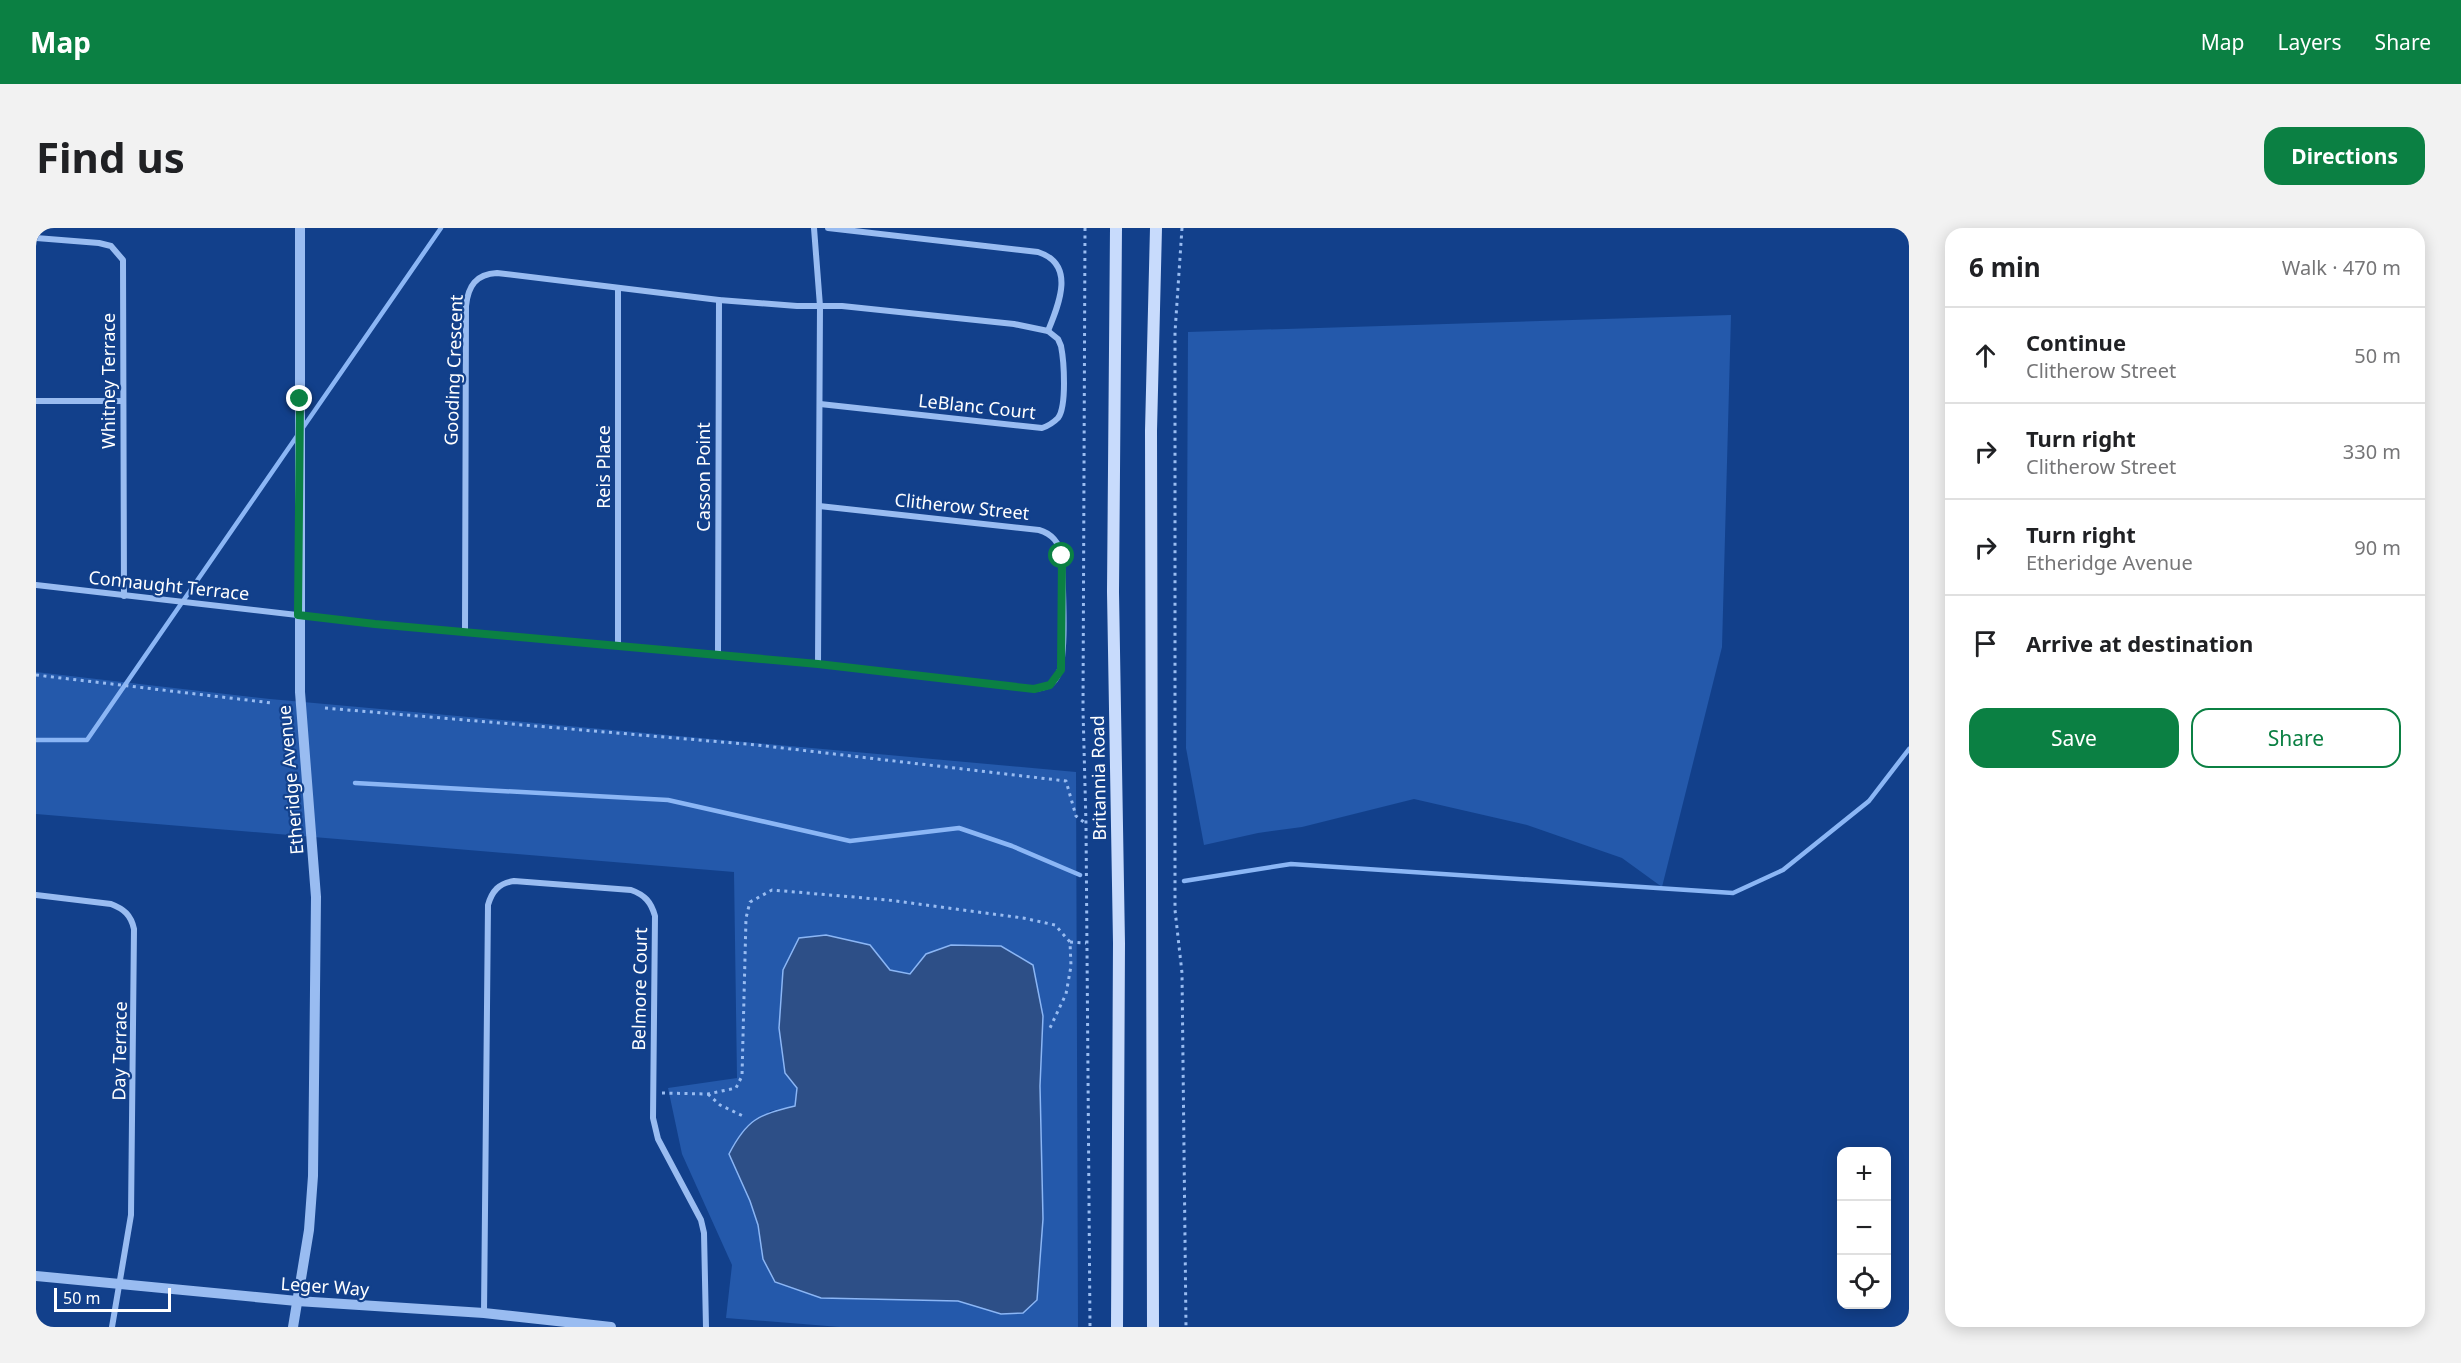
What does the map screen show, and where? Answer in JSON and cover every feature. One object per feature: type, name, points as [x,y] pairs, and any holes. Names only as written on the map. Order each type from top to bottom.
[{"type":"main road","name":"Britannia Road","points":[[1116,228],[1113,592],[1119,943],[1117,1327]]},
{"type":"main road","points":[[1153,1327],[1151,430],[1156,228]]},
{"type":"street","name":"Etheridge Avenue","points":[[293,1327],[309,1230],[313,1176],[316,897],[300,692],[298,615],[300,228]]},
{"type":"street","points":[[814,228],[820,306],[818,664]]},
{"type":"street","points":[[820,306],[1014,324],[1048,331],[1061,300],[1060,271],[1057,263],[1049,255],[828,228]]},
{"type":"street","name":"Whitney Terrace","points":[[36,238],[105,244],[111,246],[123,260],[124,596]]},
{"type":"street","name":"Gooding Crescent","points":[[465,632],[467,293],[472,282],[480,277],[497,273],[719,300],[820,306]]},
{"type":"street","name":"Reis Place","points":[[618,288],[618,645]]},
{"type":"street","name":"Casson Point","points":[[718,654],[719,300]]},
{"type":"street","name":"LeBlanc Court","points":[[820,404],[1042,428],[1051,424],[1059,416],[1063,405],[1063,354],[1058,339],[1048,331]]},
{"type":"street","points":[[36,402],[123,401]]},
{"type":"street","name":"Clitherow Street","points":[[298,615],[818,664],[1034,689],[1043,688],[1056,679],[1061,670],[1062,652],[1062,556],[1057,542],[1050,535],[1039,530],[819,506]]},
{"type":"street","name":"Connaught Terrace","points":[[36,585],[298,615]]},
{"type":"street","name":"Belmore Court","points":[[484,1313],[488,905],[496,888],[505,882],[513,881],[631,890],[647,898],[655,916],[653,1118],[658,1138],[701,1220],[704,1233],[706,1327]]},
{"type":"street","name":"Day Terrace","points":[[36,895],[120,907],[129,914],[134,929],[131,1215],[112,1327]]},
{"type":"street","name":"Leger Way","points":[[36,1276],[297,1301],[484,1313],[611,1327]]},
{"type":"path","points":[[1085,228],[1083,710],[1090,1327]]},
{"type":"path","points":[[1182,228],[1175,332],[1175,909],[1182,973],[1186,1327]]},
{"type":"path","points":[[36,675],[272,703]]},
{"type":"path","points":[[325,708],[758,746],[1066,781],[1076,816],[1086,824]]},
{"type":"path","points":[[652,1092],[708,1094],[736,1088],[742,1076],[746,918],[750,902],[772,890],[888,900],[1023,918],[1055,925],[1070,942],[1071,966],[1066,994],[1049,1030]]},
{"type":"path","points":[[1070,942],[1087,943]]},
{"type":"path","points":[[708,1094],[720,1105],[745,1117]]},
{"type":"shaded area","points":[[1731,315],[1722,647],[1662,887],[1622,858],[1527,825],[1414,799],[1302,827],[1258,833],[1204,845],[1186,748],[1188,332]]},
{"type":"shaded area","points":[[36,672],[270,699],[1076,772],[1078,1327],[840,1327],[726,1318],[732,1265],[682,1154],[668,1088],[737,1078],[734,872],[36,814]],"holes":[[[870,945],[890,970],[910,974],[926,954],[1043,1016],[1040,1086],[1043,1219],[1001,1314],[958,1301],[821,1298],[775,1282],[763,1259],[758,1225],[750,1201],[729,1154],[770,1111],[795,1106],[797,1088],[785,1073],[779,1028],[783,970]]]},
{"type":"shaded area","points":[[826,935],[870,945],[890,970],[910,974],[926,954],[951,945],[1001,946],[1033,965],[1043,1016],[1040,1086],[1043,1219],[1037,1300],[1023,1313],[1001,1314],[958,1301],[821,1298],[775,1282],[763,1259],[758,1225],[729,1154],[735,1142],[755,1120],[772,1112],[795,1106],[797,1088],[785,1073],[779,1028],[783,970],[799,938]]},
{"type":"waterway","points":[[302,429],[441,228]]},
{"type":"waterway","points":[[36,740],[87,740],[297,436]]},
{"type":"waterway","points":[[1184,881],[1291,864],[1733,893],[1783,870],[1869,801],[1909,749]]},
{"type":"waterway","points":[[355,783],[668,800],[850,841],[959,828],[1012,846],[1080,875]]},
{"type":"route","points":[[300,399],[298,615],[818,664],[1034,689],[1050,685],[1061,670],[1062,556]]}]
